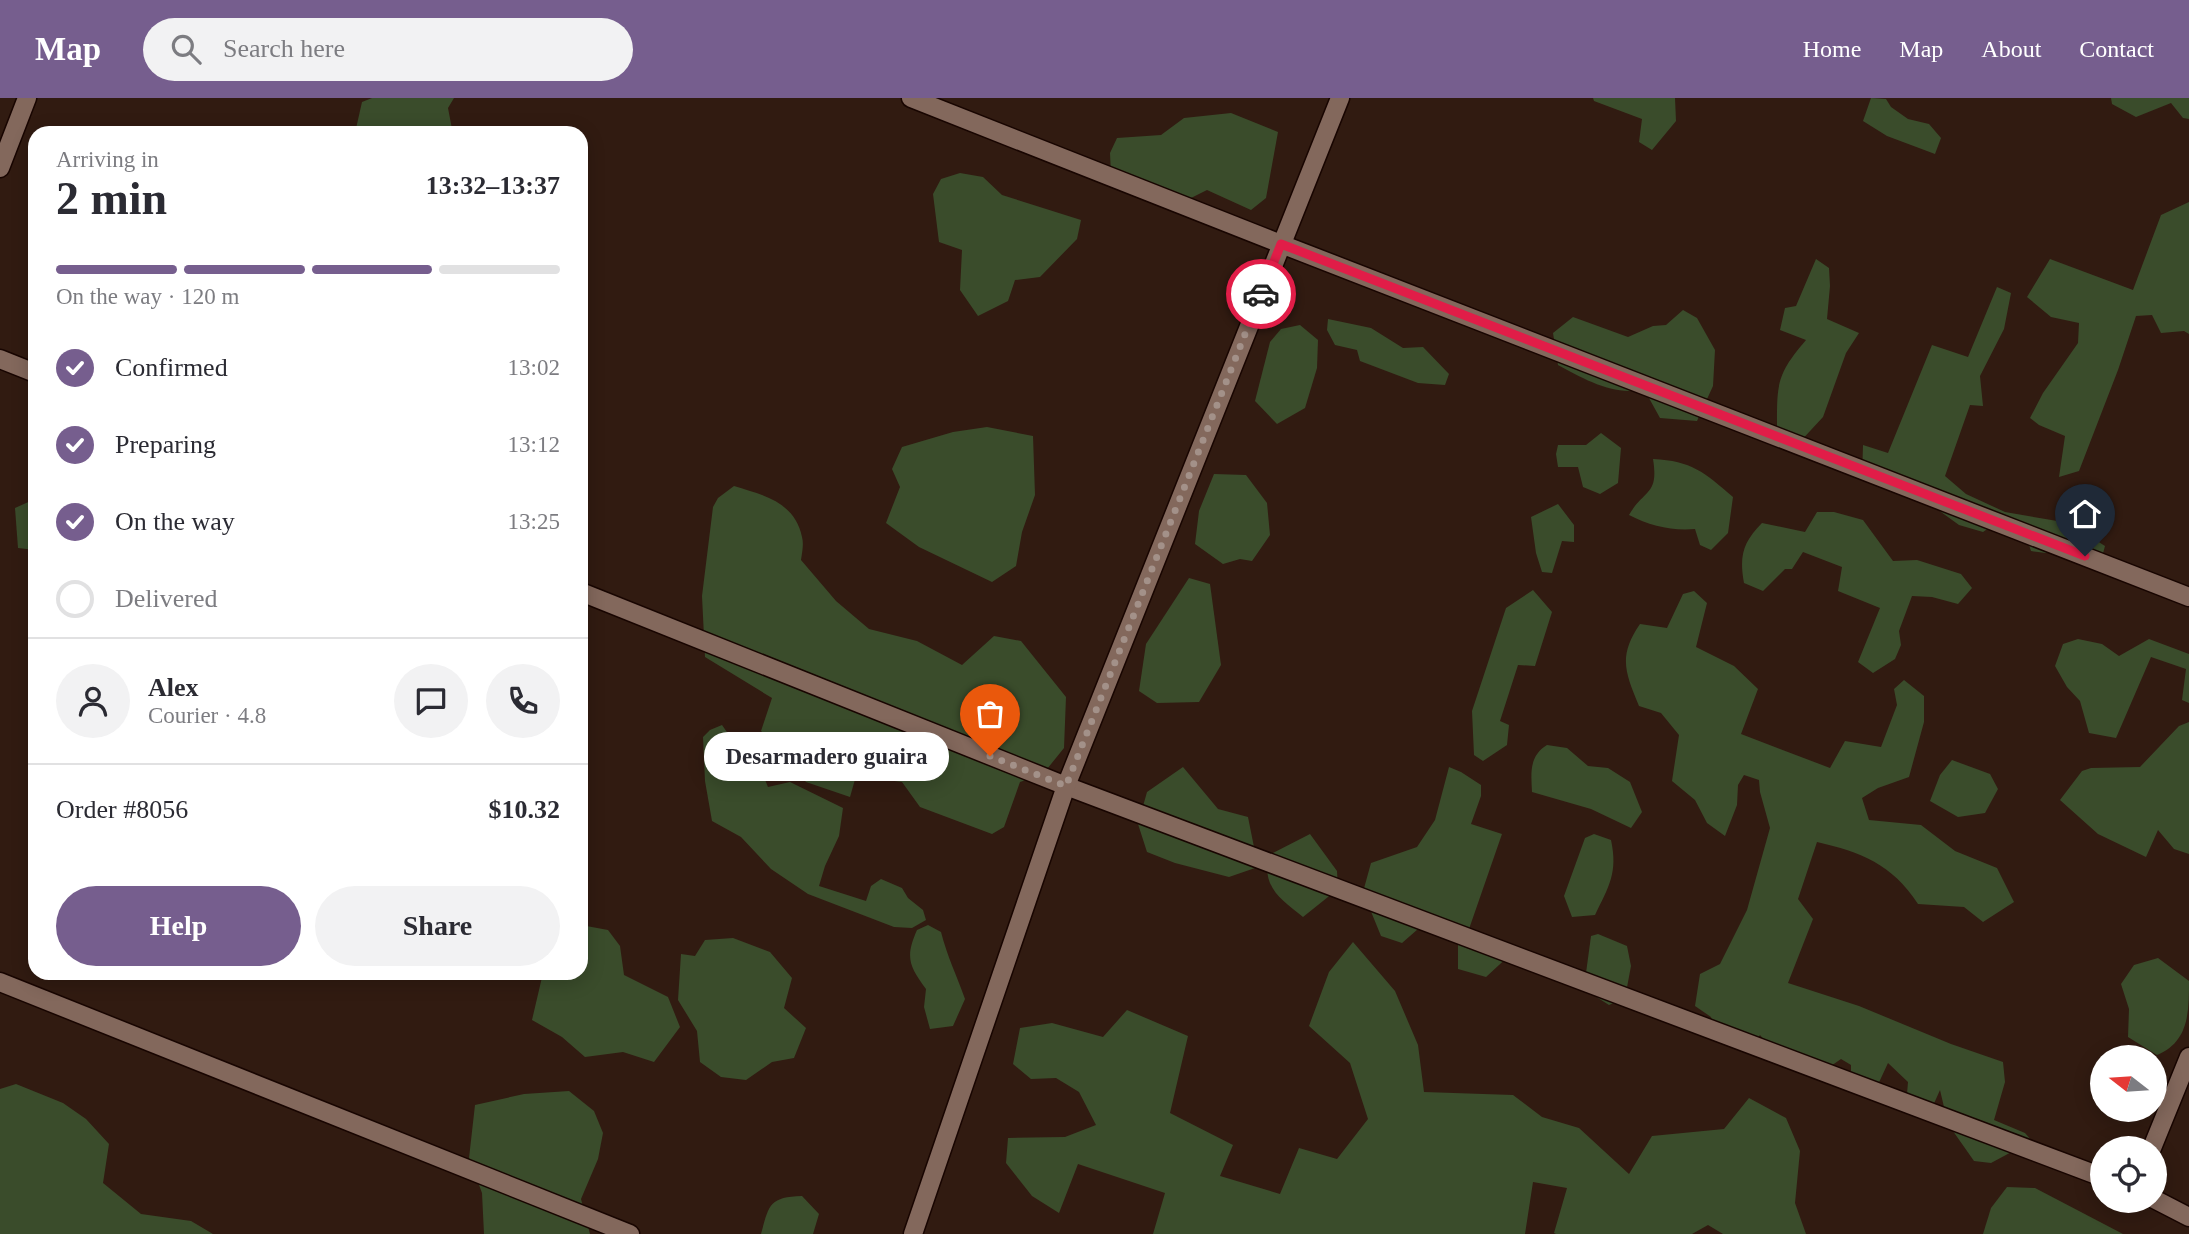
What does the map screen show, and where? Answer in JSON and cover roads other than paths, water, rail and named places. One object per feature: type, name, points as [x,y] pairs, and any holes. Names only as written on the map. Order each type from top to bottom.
[{"type":"street","points":[[0,168],[27,98]]},
{"type":"street","points":[[911,98],[2189,597]]},
{"type":"street","points":[[913,1234],[1066,786],[1340,98]]},
{"type":"street","points":[[0,359],[28,370]]},
{"type":"street","points":[[588,595],[1066,786],[2090,1172]]},
{"type":"street","points":[[0,982],[630,1234]]},
{"type":"street","points":[[2157,1136],[2189,1057]]},
{"type":"street","points":[[2167,1206],[2189,1217]]},
{"type":"place","name":"Desarmadero guaira","points":[[990,756]]}]
